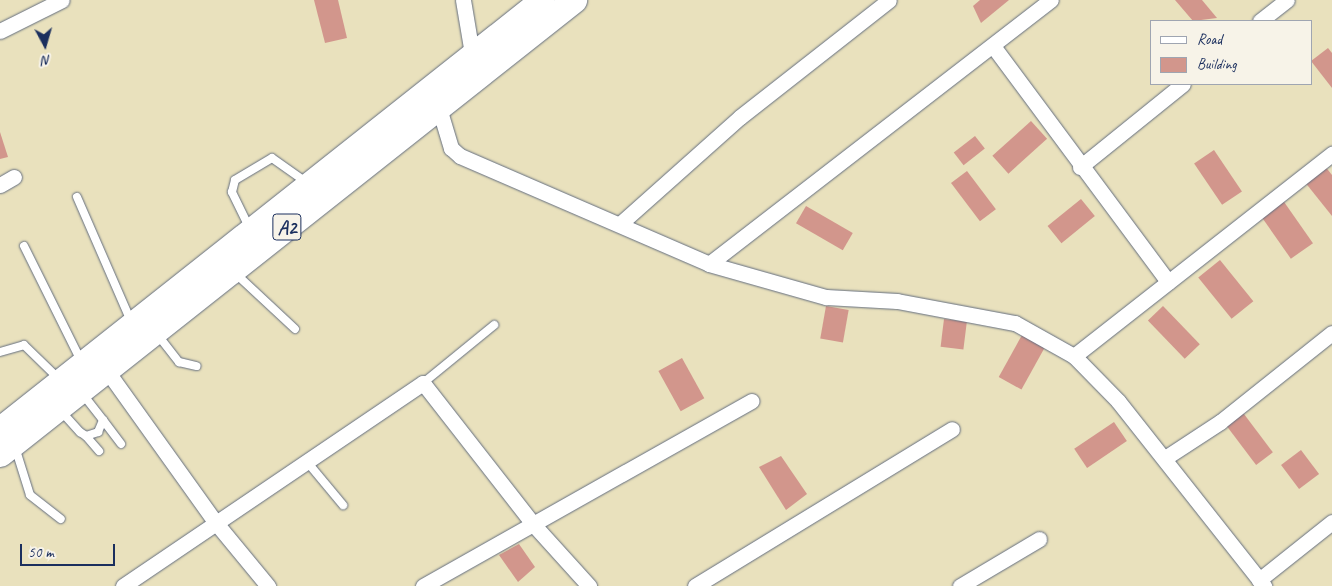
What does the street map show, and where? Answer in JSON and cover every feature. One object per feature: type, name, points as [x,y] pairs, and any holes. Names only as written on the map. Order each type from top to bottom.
[{"type":"highway","name":"A2","points":[[4,442],[70,385],[143,327],[251,231],[542,0]]},
{"type":"highway","name":"A2","points":[[143,327],[231,270],[574,0]]},
{"type":"highway","name":"A2","points":[[4,442],[58,407],[70,385]]},
{"type":"street","points":[[0,31],[62,0]]},
{"type":"street","points":[[463,0],[472,54]]},
{"type":"street","points":[[621,223],[740,117],[889,0]]},
{"type":"street","points":[[709,264],[1050,0]]},
{"type":"street","points":[[1261,20],[1287,0]]},
{"type":"street","points":[[993,46],[1080,167],[1168,282]]},
{"type":"street","points":[[1080,167],[1182,85]]},
{"type":"street","points":[[439,108],[451,148],[460,156],[621,223],[709,264],[826,296],[897,301],[1015,323],[1074,356],[1165,458],[1262,583],[1332,522]]},
{"type":"street","points":[[1074,356],[1332,154]]},
{"type":"street","points":[[0,185],[14,177]]},
{"type":"street","points":[[1165,458],[1220,422],[1332,333]]},
{"type":"street","points":[[93,366],[268,586]]},
{"type":"street","points":[[123,586],[308,463],[423,383],[533,524],[589,586]]},
{"type":"street","points":[[423,586],[750,401]]},
{"type":"street","points":[[695,586],[952,429]]},
{"type":"street","points":[[960,586],[1039,539]]},
{"type":"lane","points":[[251,231],[232,192],[235,180],[272,158],[310,185]]},
{"type":"lane","points":[[77,197],[143,327],[179,362],[197,366]]},
{"type":"lane","points":[[24,246],[93,366]]},
{"type":"lane","points":[[231,270],[295,329]]},
{"type":"lane","points":[[423,383],[494,325]]},
{"type":"lane","points":[[0,352],[24,345],[70,385],[102,418],[121,444]]},
{"type":"lane","points":[[58,407],[98,451]]},
{"type":"lane","points":[[83,434],[98,432],[102,418]]},
{"type":"lane","points":[[4,442],[30,496],[61,518]]},
{"type":"lane","points":[[308,463],[344,504]]},
{"type":"building","points":[[314,0],[338,0],[347,38],[325,43]]},
{"type":"building","points":[[980,0],[1009,0],[981,23],[973,6]]},
{"type":"building","points":[[1175,0],[1202,0],[1217,18],[1192,20]]},
{"type":"building","points":[[1328,48],[1332,53],[1332,88],[1312,62],[1312,60]]},
{"type":"building","points":[[1031,121],[1047,139],[1008,174],[992,156]]},
{"type":"building","points":[[0,132],[8,157],[0,159]]},
{"type":"building","points":[[975,136],[985,149],[964,165],[954,153]]},
{"type":"building","points":[[1214,150],[1242,191],[1222,205],[1194,163]]},
{"type":"building","points":[[1324,165],[1332,175],[1332,216],[1304,181]]},
{"type":"building","points":[[967,171],[996,209],[980,221],[951,183]]},
{"type":"building","points":[[1081,199],[1095,216],[1061,243],[1048,226]]},
{"type":"building","points":[[1282,199],[1313,243],[1291,259],[1260,214]]},
{"type":"building","points":[[806,206],[853,233],[843,250],[796,223]]},
{"type":"building","points":[[1220,260],[1253,301],[1232,319],[1198,278]]},
{"type":"building","points":[[826,306],[849,310],[843,342],[820,338]]},
{"type":"building","points":[[1163,306],[1200,344],[1185,359],[1148,321]]},
{"type":"building","points":[[944,319],[967,322],[963,350],[941,347]]},
{"type":"building","points":[[1022,335],[1045,348],[1021,390],[999,377]]},
{"type":"building","points":[[682,358],[704,398],[681,411],[658,371]]},
{"type":"building","points":[[1241,410],[1273,452],[1256,465],[1224,423]]},
{"type":"building","points":[[1114,422],[1127,441],[1087,468],[1074,449]]},
{"type":"building","points":[[1301,450],[1319,474],[1299,489],[1281,465]]},
{"type":"building","points":[[781,456],[807,494],[786,510],[759,467]]},
{"type":"building","points":[[519,544],[535,567],[518,582],[499,555]]}]
